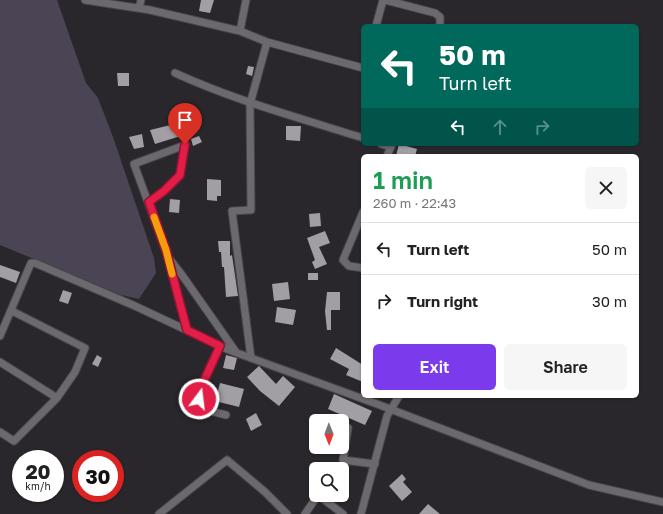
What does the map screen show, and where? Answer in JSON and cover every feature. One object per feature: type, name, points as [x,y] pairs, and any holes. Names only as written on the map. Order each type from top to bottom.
[{"type":"street","points":[[85,0],[139,8],[240,31],[266,42],[361,67]]},
{"type":"street","points":[[139,8],[141,0]]},
{"type":"street","points":[[240,31],[246,0]]},
{"type":"street","points":[[377,24],[384,0],[435,13],[440,17],[440,24]]},
{"type":"street","points":[[251,358],[232,211],[251,210],[250,104],[266,42]]},
{"type":"street","points":[[175,73],[210,89],[250,104],[361,137]]},
{"type":"street","points":[[149,202],[164,191],[180,175],[185,144],[134,164],[168,257],[187,330]]},
{"type":"street","points":[[361,217],[343,260],[349,266],[361,268]]},
{"type":"street","points":[[168,257],[236,352]]},
{"type":"street","points":[[0,336],[12,311],[31,263],[135,306],[220,346],[251,358],[589,485],[663,502]]},
{"type":"street","points":[[0,432],[14,441],[57,398],[75,372],[85,348],[12,311]]},
{"type":"street","points":[[220,346],[207,372],[199,399],[206,410],[226,415]]},
{"type":"street","points":[[0,362],[57,398]]},
{"type":"street","points":[[361,514],[389,409],[397,398]]},
{"type":"street","points":[[343,454],[342,460],[375,464]]},
{"type":"street","points":[[159,514],[227,460],[265,492],[288,514]]},
{"type":"street","points":[[305,514],[313,502]]},
{"type":"street","points":[[327,502],[343,514]]},
{"type":"shaded area","points":[[0,0],[57,0],[86,83],[98,98],[113,137],[154,258],[156,273],[139,299],[121,295],[0,245]]},
{"type":"building","points":[[201,0],[214,0],[210,13],[199,11]]},
{"type":"building","points":[[248,66],[254,67],[252,76],[246,74]]},
{"type":"building","points":[[117,73],[129,73],[129,86],[118,86]]},
{"type":"building","points":[[183,122],[187,134],[155,144],[150,130]]},
{"type":"building","points":[[286,126],[301,126],[300,141],[286,140]]},
{"type":"building","points":[[142,134],[144,147],[134,149],[129,137]]},
{"type":"building","points":[[199,136],[202,142],[193,146],[191,139]]},
{"type":"building","points":[[398,146],[406,146],[417,149],[416,154],[396,154]]},
{"type":"building","points":[[207,179],[221,180],[221,196],[217,196],[217,201],[207,200]]},
{"type":"building","points":[[170,199],[180,200],[179,213],[169,212]]},
{"type":"building","points":[[320,213],[321,226],[310,227],[309,214]]},
{"type":"building","points":[[325,231],[330,243],[319,247],[327,264],[315,269],[312,262],[315,260],[307,238]]},
{"type":"building","points":[[218,241],[230,241],[230,256],[232,255],[238,296],[226,297],[224,267],[222,267],[221,252],[219,252]]},
{"type":"building","points":[[0,265],[20,272],[16,283],[0,277]]},
{"type":"building","points":[[308,273],[318,273],[318,280],[308,280]]},
{"type":"building","points":[[288,282],[290,299],[274,301],[272,284]]},
{"type":"building","points":[[63,290],[72,293],[68,304],[59,301]]},
{"type":"building","points":[[327,292],[340,292],[340,310],[331,310],[331,330],[327,330],[325,311]]},
{"type":"building","points":[[277,307],[296,310],[293,325],[275,322]]},
{"type":"building","points":[[336,348],[361,364],[361,381],[346,375],[349,369],[330,359]]},
{"type":"building","points":[[97,355],[102,358],[98,367],[92,364]]},
{"type":"building","points":[[226,355],[237,358],[234,370],[223,368]]},
{"type":"building","points":[[259,366],[276,384],[283,376],[295,387],[279,406],[260,391],[247,377]]},
{"type":"building","points":[[220,383],[244,389],[239,407],[215,401]]},
{"type":"building","points":[[334,394],[372,411],[365,425],[349,418],[349,414],[340,414],[328,409]]},
{"type":"building","points":[[256,413],[262,425],[251,431],[246,419]]},
{"type":"building","points":[[402,474],[406,479],[403,482],[412,492],[402,501],[389,486]]},
{"type":"building","points":[[428,504],[440,514],[419,514]]},
{"type":"slow traffic","points":[[154,217],[166,250],[172,274]]},
{"type":"route","points":[[185,144],[180,175],[164,191],[149,202],[166,250],[187,330],[220,346],[202,385],[199,399]]}]
